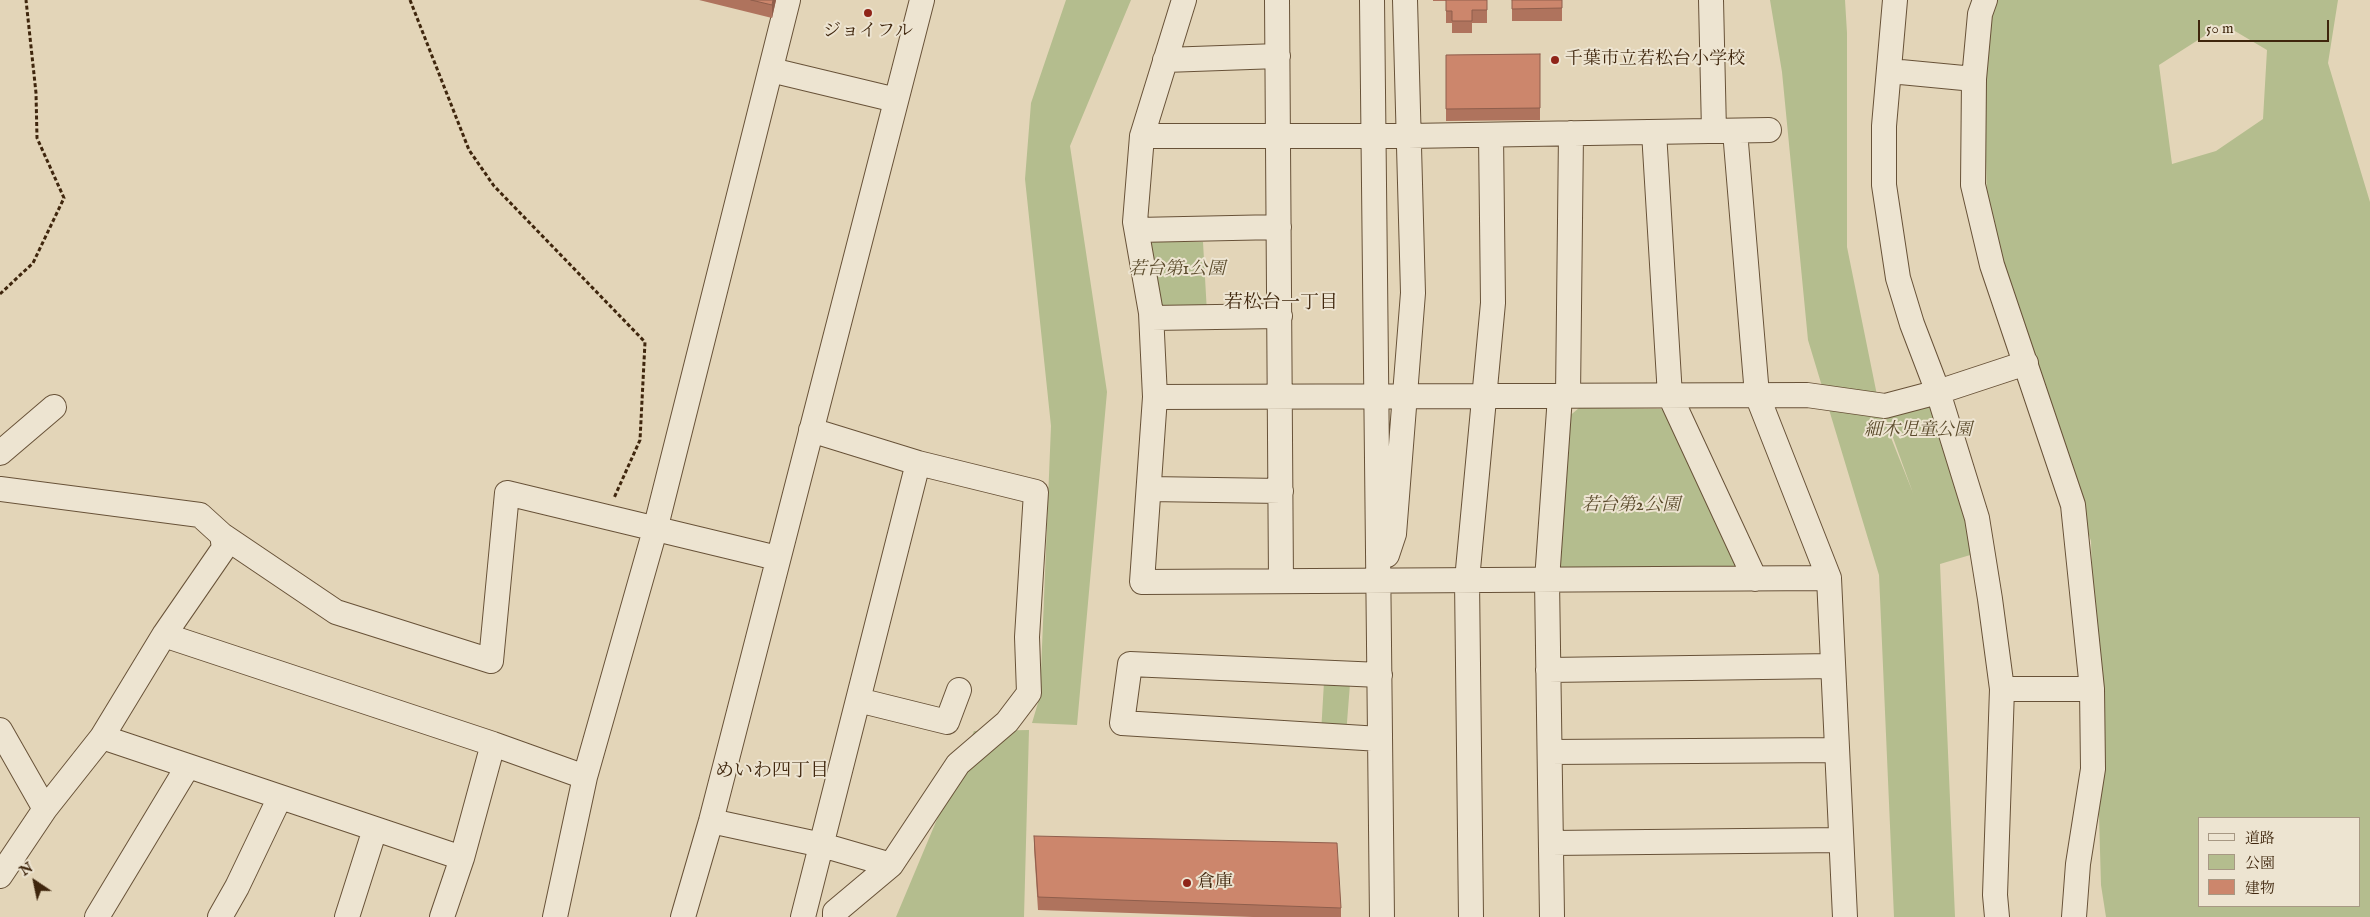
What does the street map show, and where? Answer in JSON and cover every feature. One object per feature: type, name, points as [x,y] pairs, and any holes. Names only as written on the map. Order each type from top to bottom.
[{"type":"street","points":[[555,917],[585,777],[655,530],[788,0]]},
{"type":"street","points":[[683,917],[710,821],[922,0]]},
{"type":"street","points":[[1184,0],[1142,136],[1135,222],[1152,318],[1155,397],[1142,582],[1829,578]]},
{"type":"street","points":[[1277,0],[1281,581]]},
{"type":"street","points":[[1372,0],[1382,917]]},
{"type":"street","points":[[1379,581],[1394,534],[1413,293],[1405,0]]},
{"type":"street","points":[[1711,0],[1724,131],[1757,395],[1829,578],[1845,917]]},
{"type":"street","points":[[1895,0],[1884,126],[1885,194],[1898,278],[1912,324],[1938,392],[1977,518],[2002,689],[1995,895],[1997,917]]},
{"type":"street","points":[[1985,0],[1980,14],[1974,79],[1973,185],[1992,265],[2073,505],[2092,689],[2093,769],[2078,864],[2074,917]]},
{"type":"street","points":[[1165,60],[1278,56]]},
{"type":"street","points":[[771,70],[896,100]]},
{"type":"street","points":[[1890,71],[1974,79]]},
{"type":"street","points":[[1142,136],[1408,136],[1770,130]]},
{"type":"street","points":[[1654,132],[1670,396],[1755,578]]},
{"type":"street","points":[[1552,917],[1547,580],[1564,396],[1571,133]]},
{"type":"street","points":[[1471,917],[1467,580],[1493,303],[1491,135]]},
{"type":"street","points":[[1136,230],[1280,227]]},
{"type":"street","points":[[1152,318],[1280,316]]},
{"type":"street","points":[[1155,397],[1483,397],[1807,394],[1885,406],[1938,392],[2026,363]]},
{"type":"street","points":[[0,453],[54,407]]},
{"type":"street","points":[[811,430],[918,463],[1036,492],[1027,636],[1029,693],[1007,722],[958,764],[891,865],[836,912],[835,917]]},
{"type":"street","points":[[803,917],[918,463]]},
{"type":"street","points":[[1149,488],[1281,491]]},
{"type":"street","points":[[0,489],[200,515],[222,535],[336,612],[491,662],[507,493],[777,558]]},
{"type":"street","points":[[0,876],[8,846],[45,810],[102,737],[164,635],[224,548],[222,535]]},
{"type":"street","points":[[164,635],[493,744],[585,777]]},
{"type":"street","points":[[1380,675],[1130,664],[1122,722],[1380,739]]},
{"type":"street","points":[[1548,670],[1833,666]]},
{"type":"street","points":[[2002,689],[2092,689]]},
{"type":"street","points":[[858,700],[947,722],[959,690]]},
{"type":"street","points":[[0,730],[45,810]]},
{"type":"street","points":[[102,737],[462,858]]},
{"type":"street","points":[[442,917],[462,858],[493,744]]},
{"type":"street","points":[[1550,752],[1837,750]]},
{"type":"street","points":[[97,917],[188,766]]},
{"type":"street","points":[[220,917],[237,887],[280,797]]},
{"type":"street","points":[[710,821],[822,845],[891,865]]},
{"type":"street","points":[[347,917],[374,829]]},
{"type":"street","points":[[1551,843],[1841,840]]},
{"type":"path","points":[[0,294],[33,263],[64,198],[36,138],[36,93],[26,0]]},
{"type":"path","points":[[410,0],[469,150],[494,186],[645,342],[640,440],[607,516]]},
{"type":"green space","points":[[1066,0],[1131,0],[1070,146],[1107,392],[1077,725],[1032,723],[1040,696],[1051,426],[1025,179],[1031,103]]},
{"type":"green space","name":"細木児童公園","points":[[1770,0],[1845,0],[1847,33],[1847,247],[1880,410],[1913,493],[1883,410],[1936,403],[1977,553],[1940,564],[1955,917],[1894,917],[1879,575],[1808,340],[1782,72]]},
{"type":"green space","points":[[1982,0],[2338,0],[2328,63],[2370,202],[2370,917],[2106,917],[2101,885],[2091,541],[1988,241]],"holes":[[[2223,24],[2267,50],[2263,119],[2216,151],[2172,164],[2159,65]]]},
{"type":"green space","name":"若台第1公園","points":[[1153,242],[1203,242],[1207,313],[1163,315],[1147,247]]},
{"type":"green space","name":"若台第2公園","points":[[1579,408],[1661,409],[1667,412],[1739,566],[1733,576],[1554,568],[1567,418]]},
{"type":"green space","points":[[1324,682],[1350,684],[1346,735],[1321,733]]},
{"type":"green space","points":[[1029,730],[1024,917],[896,917],[974,731]]},
{"type":"building","points":[[751,0],[773,0],[772,5]]},
{"type":"building","points":[[1446,0],[1487,0],[1487,10],[1472,10],[1472,21],[1452,21],[1452,11],[1446,11]]},
{"type":"building","points":[[1512,0],[1562,0],[1562,8],[1512,9]]},
{"type":"building","points":[[1540,54],[1540,108],[1446,109],[1446,55]]},
{"type":"building","name":"倉庫","points":[[1034,836],[1337,843],[1341,908],[1038,897]]},
{"type":"place","name":"ジョイフル","points":[[868,13]]},
{"type":"place","name":"千葉市立若松台小学校","points":[[1555,60]]},
{"type":"place","name":"倉庫","points":[[1187,883]]},
{"type":"district","name":"若松台一丁目","points":[[1281,304]]},
{"type":"district","name":"めいわ四丁目","points":[[772,772]]}]
